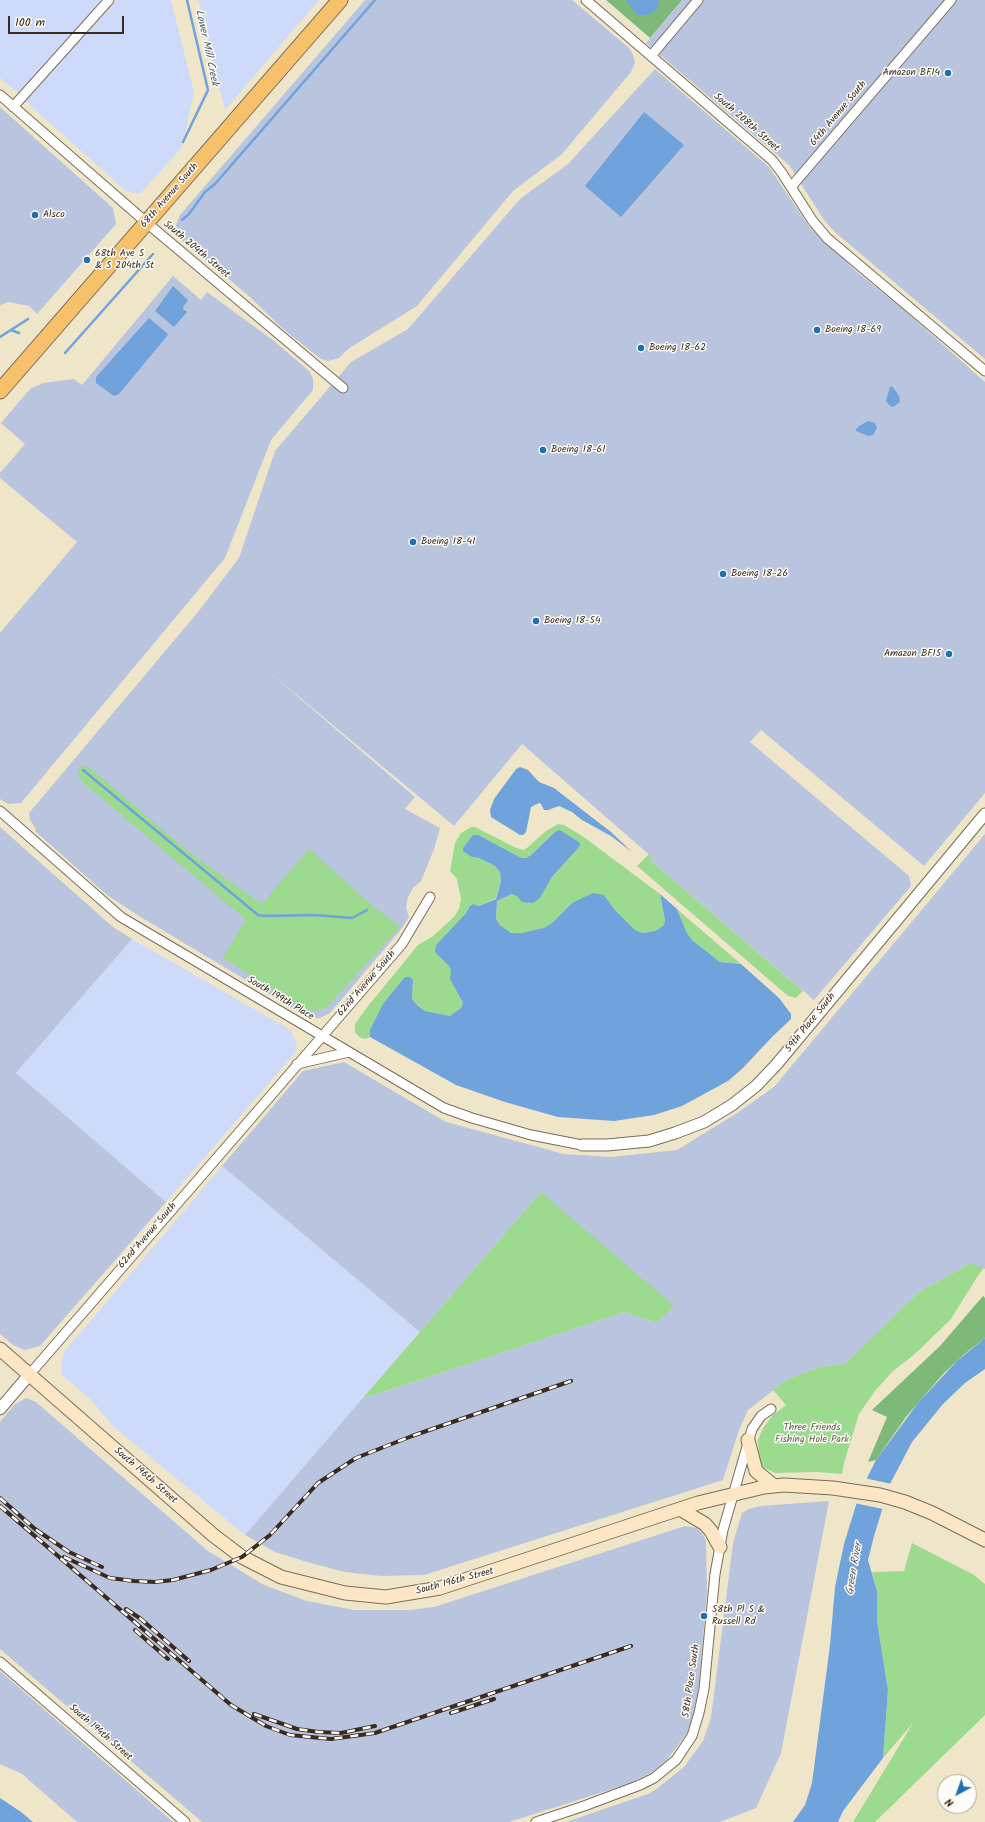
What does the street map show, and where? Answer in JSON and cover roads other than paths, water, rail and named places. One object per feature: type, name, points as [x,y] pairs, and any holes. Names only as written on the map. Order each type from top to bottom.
[{"type":"main road","name":"68th Avenue South","points":[[0,391],[340,0]]},
{"type":"main road","name":"South 196th Street","points":[[0,1349],[213,1535],[242,1557],[281,1577],[345,1593],[386,1597],[440,1588],[680,1509],[732,1494],[774,1486],[833,1488],[880,1495],[905,1502],[951,1522],[985,1540]]},
{"type":"main road","points":[[748,1440],[756,1470],[774,1486]]},
{"type":"main road","points":[[680,1509],[705,1524],[711,1531],[720,1547]]},
{"type":"street","points":[[13,108],[109,0]]},
{"type":"street","name":"South 208th Street","points":[[586,0],[772,160],[812,220],[827,238],[985,370]]},
{"type":"street","points":[[651,56],[698,0]]},
{"type":"street","name":"64th Avenue South","points":[[791,187],[951,0]]},
{"type":"street","name":"South 204th Street","points":[[0,95],[13,108],[147,223],[343,388]]},
{"type":"street","name":"South 199th Place","points":[[0,812],[121,917],[444,1108],[523,1133],[582,1145]]},
{"type":"street","name":"59th Place South","points":[[582,1145],[607,1145],[649,1141],[675,1133],[704,1122],[732,1105],[756,1086],[776,1065],[985,814]]},
{"type":"street","name":"62nd Avenue South","points":[[0,1409],[402,944],[430,898]]},
{"type":"street","points":[[297,1064],[349,1052]]},
{"type":"street","name":"58th Place South","points":[[536,1822],[640,1785],[666,1770],[685,1748],[696,1725],[703,1695],[720,1547],[732,1494],[748,1440],[761,1416],[771,1409]]},
{"type":"street","name":"South 194th Street","points":[[0,1662],[185,1822]]},
{"type":"water","points":[[626,0],[659,0],[657,9],[649,15],[637,15]]},
{"type":"water","points":[[644,112],[684,145],[621,217],[585,186]]},
{"type":"water","points":[[173,286],[188,300],[183,307],[187,312],[174,327],[155,311]]},
{"type":"water","points":[[149,318],[168,334],[119,394],[114,396],[96,383],[96,377]]},
{"type":"water","points":[[892,386],[899,396],[900,402],[893,407],[886,401],[890,387]]},
{"type":"water","points":[[868,421],[875,423],[877,428],[873,435],[868,436],[856,431],[859,426]]},
{"type":"water","points":[[520,767],[528,770],[539,782],[554,788],[611,832],[632,852],[611,836],[582,820],[572,812],[559,806],[544,810],[539,803],[531,807],[526,832],[523,835],[520,835],[491,817],[490,810],[494,799],[516,769]]},
{"type":"water","points":[[560,830],[580,843],[580,846],[552,877],[540,898],[533,903],[522,902],[518,897],[512,894],[497,901],[496,919],[500,925],[511,933],[521,933],[544,928],[552,923],[572,903],[593,893],[604,895],[615,910],[635,930],[643,933],[655,931],[663,926],[665,921],[660,894],[677,909],[687,933],[692,940],[720,962],[741,964],[779,998],[791,1014],[791,1019],[743,1068],[728,1081],[682,1106],[654,1115],[614,1121],[558,1117],[505,1102],[456,1085],[370,1037],[370,1030],[383,1004],[405,977],[410,977],[413,980],[412,999],[425,1011],[450,1016],[461,1008],[463,1003],[450,979],[451,970],[435,952],[436,945],[466,913],[470,906],[473,904],[479,906],[496,899],[501,881],[500,872],[495,866],[479,858],[472,857],[463,851],[463,848],[473,835],[478,835],[521,858],[526,858],[556,831]]},
{"type":"water","name":"Green River","points":[[985,1338],[985,1369],[965,1383],[943,1404],[912,1442],[890,1484],[868,1560],[877,1591],[877,1621],[888,1690],[883,1758],[843,1811],[838,1822],[793,1822],[805,1805],[812,1783],[830,1645],[835,1587],[844,1544],[860,1492],[876,1460],[918,1403],[956,1362]]},
{"type":"water","points":[[0,1798],[21,1812],[33,1822],[0,1822]]},
{"type":"waterway","name":"Lower Mill Creek","points":[[183,142],[208,90],[187,0]]},
{"type":"waterway","points":[[182,220],[189,214],[205,192],[215,184],[375,0]]},
{"type":"waterway","points":[[65,353],[153,254]]},
{"type":"waterway","name":"Lower Mill Creek","points":[[0,337],[28,319]]},
{"type":"waterway","name":"Lower Mill Creek","points":[[11,330],[19,333]]},
{"type":"waterway","points":[[83,770],[258,915],[314,915],[352,918],[367,910]]},
{"type":"railway","points":[[64,1557],[110,1578],[134,1581],[155,1582],[173,1580],[211,1570],[242,1557],[270,1535],[318,1483],[356,1458],[412,1436],[571,1381]]},
{"type":"railway","points":[[0,1498],[35,1529],[69,1552],[102,1567]]},
{"type":"railway","points":[[0,1506],[231,1705],[266,1726],[290,1735],[331,1739],[375,1733],[631,1646]]},
{"type":"railway","points":[[126,1609],[141,1619],[189,1661]]},
{"type":"railway","points":[[135,1630],[168,1659]]},
{"type":"railway","points":[[451,1713],[494,1699]]},
{"type":"railway","points":[[254,1714],[297,1729],[318,1732],[341,1733],[375,1726]]},
{"type":"place","name":"Amazon BFI4","points":[[948,73]]},
{"type":"place","name":"Alsco","points":[[35,215]]},
{"type":"place","name":"68th Ave S & S 204th St","points":[[87,260]]},
{"type":"place","name":"Boeing 18-69","points":[[817,330]]},
{"type":"place","name":"Boeing 18-62","points":[[641,348]]},
{"type":"place","name":"Boeing 18-61","points":[[543,450]]},
{"type":"place","name":"Boeing 18-41","points":[[413,542]]},
{"type":"place","name":"Boeing 18-26","points":[[723,574]]},
{"type":"place","name":"Boeing 18-54","points":[[536,621]]},
{"type":"place","name":"Amazon BFI5","points":[[949,654]]},
{"type":"place","name":"58th Pl S & Russell Rd","points":[[704,1616]]},
{"type":"park label","name":"Three Friends Fishing Hole Park","points":[[812,1434]]}]
